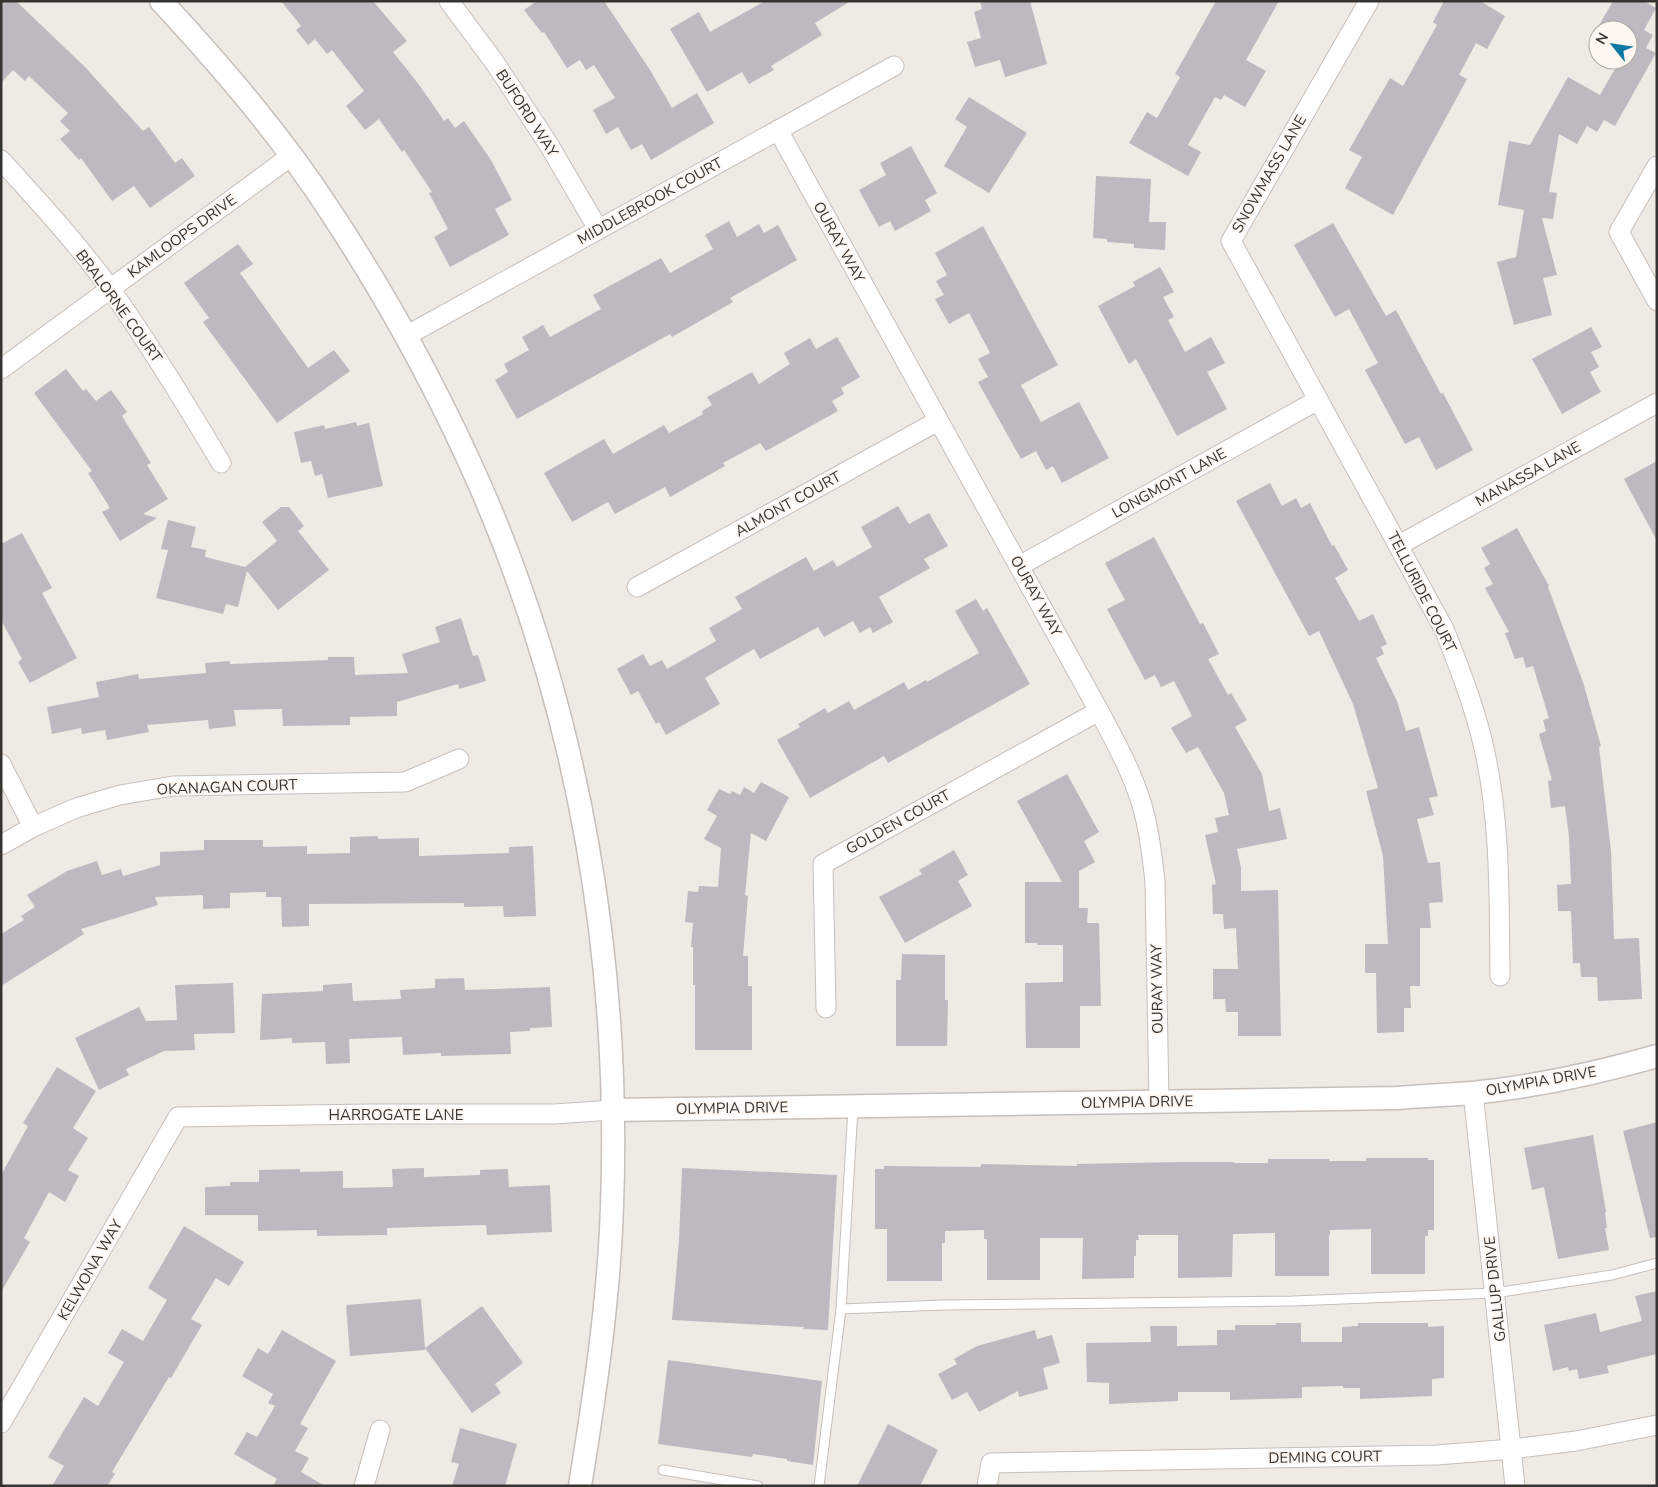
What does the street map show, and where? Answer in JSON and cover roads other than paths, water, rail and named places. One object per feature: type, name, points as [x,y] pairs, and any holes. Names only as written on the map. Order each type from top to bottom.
[{"type":"street","points":[[161,1],[219,65],[291,156],[331,212],[406,336],[447,414],[514,573],[539,648],[565,739],[583,824],[597,909],[607,995],[613,1110],[612,1206],[606,1301],[595,1395],[580,1486]]},
{"type":"street","name":"BUFORD WAY","points":[[449,1],[494,63],[549,145],[598,229]]},
{"type":"street","name":"SNOWMASS LANE","points":[[1318,400],[1230,241],[1369,1]]},
{"type":"street","name":"MIDDLEBROOK COURT","points":[[406,336],[894,66]]},
{"type":"street","name":"OURAY WAY","points":[[778,130],[1099,711],[1127,765],[1142,803],[1152,848],[1155,882],[1159,1102]]},
{"type":"street","name":"KAMLOOPS DRIVE","points":[[1,369],[291,156]]},
{"type":"street","name":"BRALORNE COURT","points":[[1,160],[48,211],[110,289],[151,348],[221,463]]},
{"type":"street","points":[[1657,166],[1618,232],[1657,301]]},
{"type":"street","name":"TELLURIDE COURT","points":[[1318,400],[1444,629],[1466,686],[1483,745],[1494,806],[1498,867],[1500,976]]},
{"type":"street","name":"LONGMONT LANE","points":[[1019,566],[1318,400]]},
{"type":"street","name":"MANASSA LANE","points":[[1399,545],[1657,402]]},
{"type":"street","name":"ALMONT COURT","points":[[637,587],[938,421]]},
{"type":"street","name":"GOLDEN COURT","points":[[826,1008],[823,864],[1099,711]]},
{"type":"street","name":"OKANAGAN COURT","points":[[1,845],[33,827],[76,808],[129,793],[173,786],[405,782],[459,759]]},
{"type":"street","points":[[1,764],[33,827]]},
{"type":"street","name":"OLYMPIA DRIVE","points":[[613,1110],[1396,1098],[1474,1092],[1529,1085],[1620,1066],[1657,1056]]},
{"type":"street","name":"GALLUP DRIVE","points":[[1474,1092],[1515,1486]]},
{"type":"street","name":"HARROGATE LANE","points":[[178,1117],[554,1114],[613,1110]]},
{"type":"street","name":"KELWONA WAY","points":[[1,1423],[178,1117]]},
{"type":"street","name":"DEMING COURT","points":[[987,1486],[991,1463],[1437,1455],[1512,1449],[1576,1441],[1657,1425]]},
{"type":"street","points":[[364,1486],[380,1430]]},
{"type":"lane","points":[[819,1486],[841,1309],[853,1106]]},
{"type":"lane","points":[[841,1309],[943,1305],[1293,1301],[1495,1293],[1612,1275],[1657,1263]]},
{"type":"lane","points":[[662,1470],[758,1486]]}]
